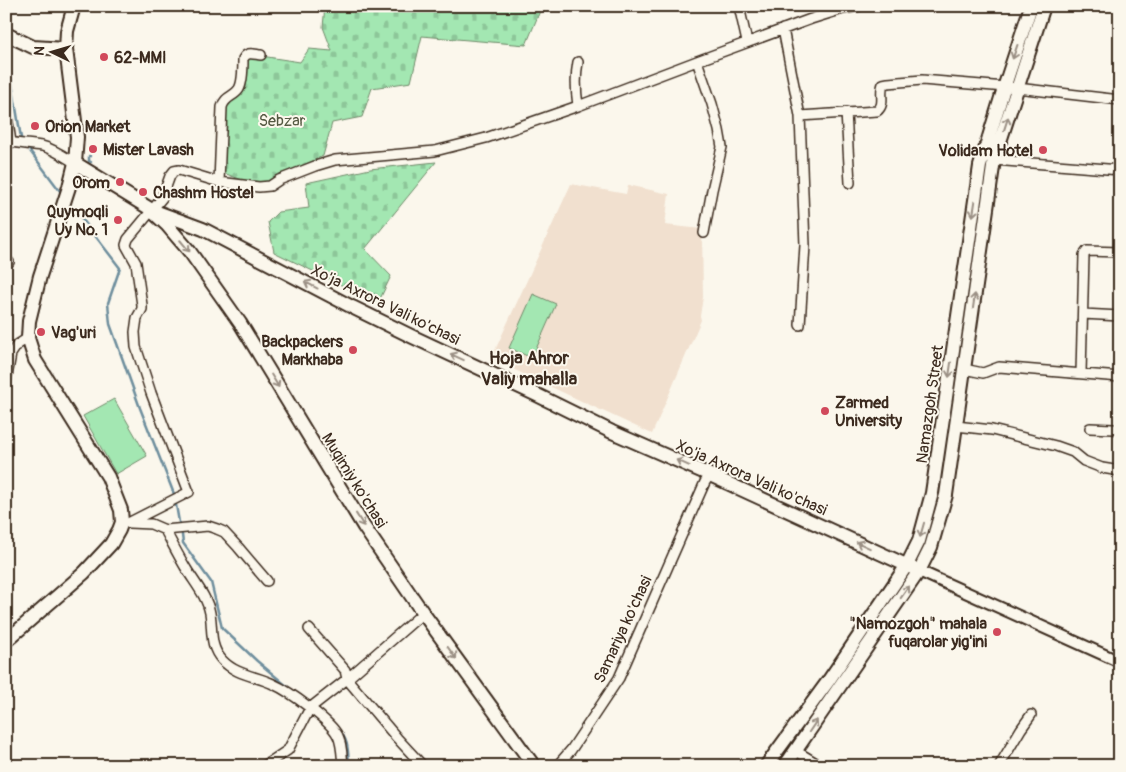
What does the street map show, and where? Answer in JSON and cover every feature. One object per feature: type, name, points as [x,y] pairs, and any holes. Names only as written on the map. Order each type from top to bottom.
[{"type":"main road","points":[[6,642],[89,568],[111,544],[125,523],[108,477],[35,360],[28,338],[29,321],[35,294],[75,163],[77,137],[66,49],[67,31],[74,6]]},
{"type":"main road","name":"Namazgoh Street","points":[[766,766],[840,664],[907,566],[919,541],[932,493],[980,166],[1031,6]]},
{"type":"main road","name":"Namazgoh Street","points":[[785,766],[919,571],[930,547],[946,495],[994,160],[1044,6]]},
{"type":"main road","points":[[6,34],[33,47],[66,49]]},
{"type":"main road","name":"Xo'ja Axrora Vali ko'chasi","points":[[75,163],[152,210],[203,229],[412,337],[612,432],[919,571]]},
{"type":"main road","name":"Muqimiy ko'chasi","points":[[152,210],[190,252],[240,323],[364,527],[422,613],[534,766]]},
{"type":"street","points":[[739,6],[747,42]]},
{"type":"street","points":[[125,523],[189,492],[151,393],[135,340],[137,318],[142,305],[136,263],[126,245],[128,239],[162,198],[170,176],[174,171],[179,170],[218,182],[259,188],[270,186],[279,180],[335,160],[435,151],[486,138],[843,8],[859,6]]},
{"type":"street","points":[[783,30],[800,116],[805,245],[800,325]]},
{"type":"street","points":[[218,182],[222,107],[228,97],[238,91],[245,55],[249,53],[261,55]]},
{"type":"street","points":[[697,60],[712,104],[722,147],[704,233]]},
{"type":"street","points":[[578,62],[576,87],[578,106]]},
{"type":"street","points":[[800,116],[877,110],[881,108],[884,84],[922,80],[1017,88],[1120,100]]},
{"type":"street","points":[[6,110],[17,143],[48,148],[75,163]]},
{"type":"street","points":[[846,112],[850,183]]},
{"type":"street","points":[[994,160],[1120,170]]},
{"type":"street","points":[[1081,373],[1084,255],[1087,251],[1120,252]]},
{"type":"street","points":[[1083,314],[1120,316]]},
{"type":"street","points":[[6,382],[11,354],[17,345],[28,338]]},
{"type":"street","points":[[964,369],[983,372],[999,367],[1120,377]]},
{"type":"street","points":[[956,426],[992,430],[1056,446],[1073,452],[1084,461],[1102,468],[1120,471]]},
{"type":"street","points":[[1090,428],[1120,430]]},
{"type":"street","name":"Samariya ko'chasi","points":[[557,766],[571,750],[620,678],[705,482],[710,475]]},
{"type":"street","points":[[125,523],[151,524],[165,530],[208,526],[224,532],[266,581]]},
{"type":"street","points":[[165,530],[203,594],[210,612],[212,639],[221,659],[240,673],[272,684],[310,708],[334,730],[339,738],[343,766]]},
{"type":"street","points":[[919,571],[1120,662]]},
{"type":"street","points":[[264,766],[288,750],[310,708],[347,680],[422,613]]},
{"type":"street","points":[[309,629],[345,670],[347,680],[423,766]]},
{"type":"street","points":[[999,766],[1031,715]]},
{"type":"street","points":[[796,751],[821,766]]},
{"type":"shaded area","points":[[571,184],[626,194],[628,185],[669,194],[665,225],[702,229],[703,297],[701,320],[652,434],[491,359]]},
{"type":"green space","name":"Sebzar","points":[[325,6],[542,6],[526,45],[422,36],[411,82],[372,88],[362,117],[332,123],[323,156],[263,184],[245,181],[218,171],[222,104],[244,89],[248,54],[300,62],[309,49],[332,51],[323,27]]},
{"type":"green space","points":[[436,162],[365,249],[391,276],[378,303],[274,252],[268,222],[278,212],[309,208],[306,183],[370,169]]},
{"type":"green space","points":[[533,294],[556,304],[532,358],[509,348]]},
{"type":"green space","points":[[114,399],[147,456],[116,474],[83,416]]},
{"type":"waterway","points":[[6,58],[22,140]]},
{"type":"waterway","points":[[27,147],[60,191]]},
{"type":"waterway","points":[[90,156],[89,161],[91,162]]},
{"type":"waterway","points":[[73,207],[120,268],[108,303],[110,324],[140,408],[174,494]]},
{"type":"waterway","points":[[176,505],[179,522]]},
{"type":"waterway","points":[[182,535],[183,543],[211,582],[222,628],[288,687]]},
{"type":"waterway","points":[[337,728],[346,741],[349,766]]},
{"type":"place","name":"62-MMI","points":[[104,57]]},
{"type":"place","name":"Orion Market","points":[[35,126]]},
{"type":"place","name":"Mister Lavash","points":[[93,149]]},
{"type":"place","name":"Volidam Hotel","points":[[1043,150]]},
{"type":"place","name":"Orom","points":[[120,182]]},
{"type":"place","name":"Chashm Hostel","points":[[143,192]]},
{"type":"place","name":"Quymoqli Uy No. 1","points":[[118,220]]},
{"type":"place","name":"Vag'uri","points":[[41,332]]},
{"type":"place","name":"Backpackers Markhaba","points":[[353,350]]},
{"type":"place","name":"Zarmed University","points":[[825,411]]},
{"type":"place","name":"\"Namozgoh\" mahala fuqarolar yig'ini","points":[[997,632]]},
{"type":"district","name":"Hoja Ahror Valiy mahalla","points":[[529,368]]}]
